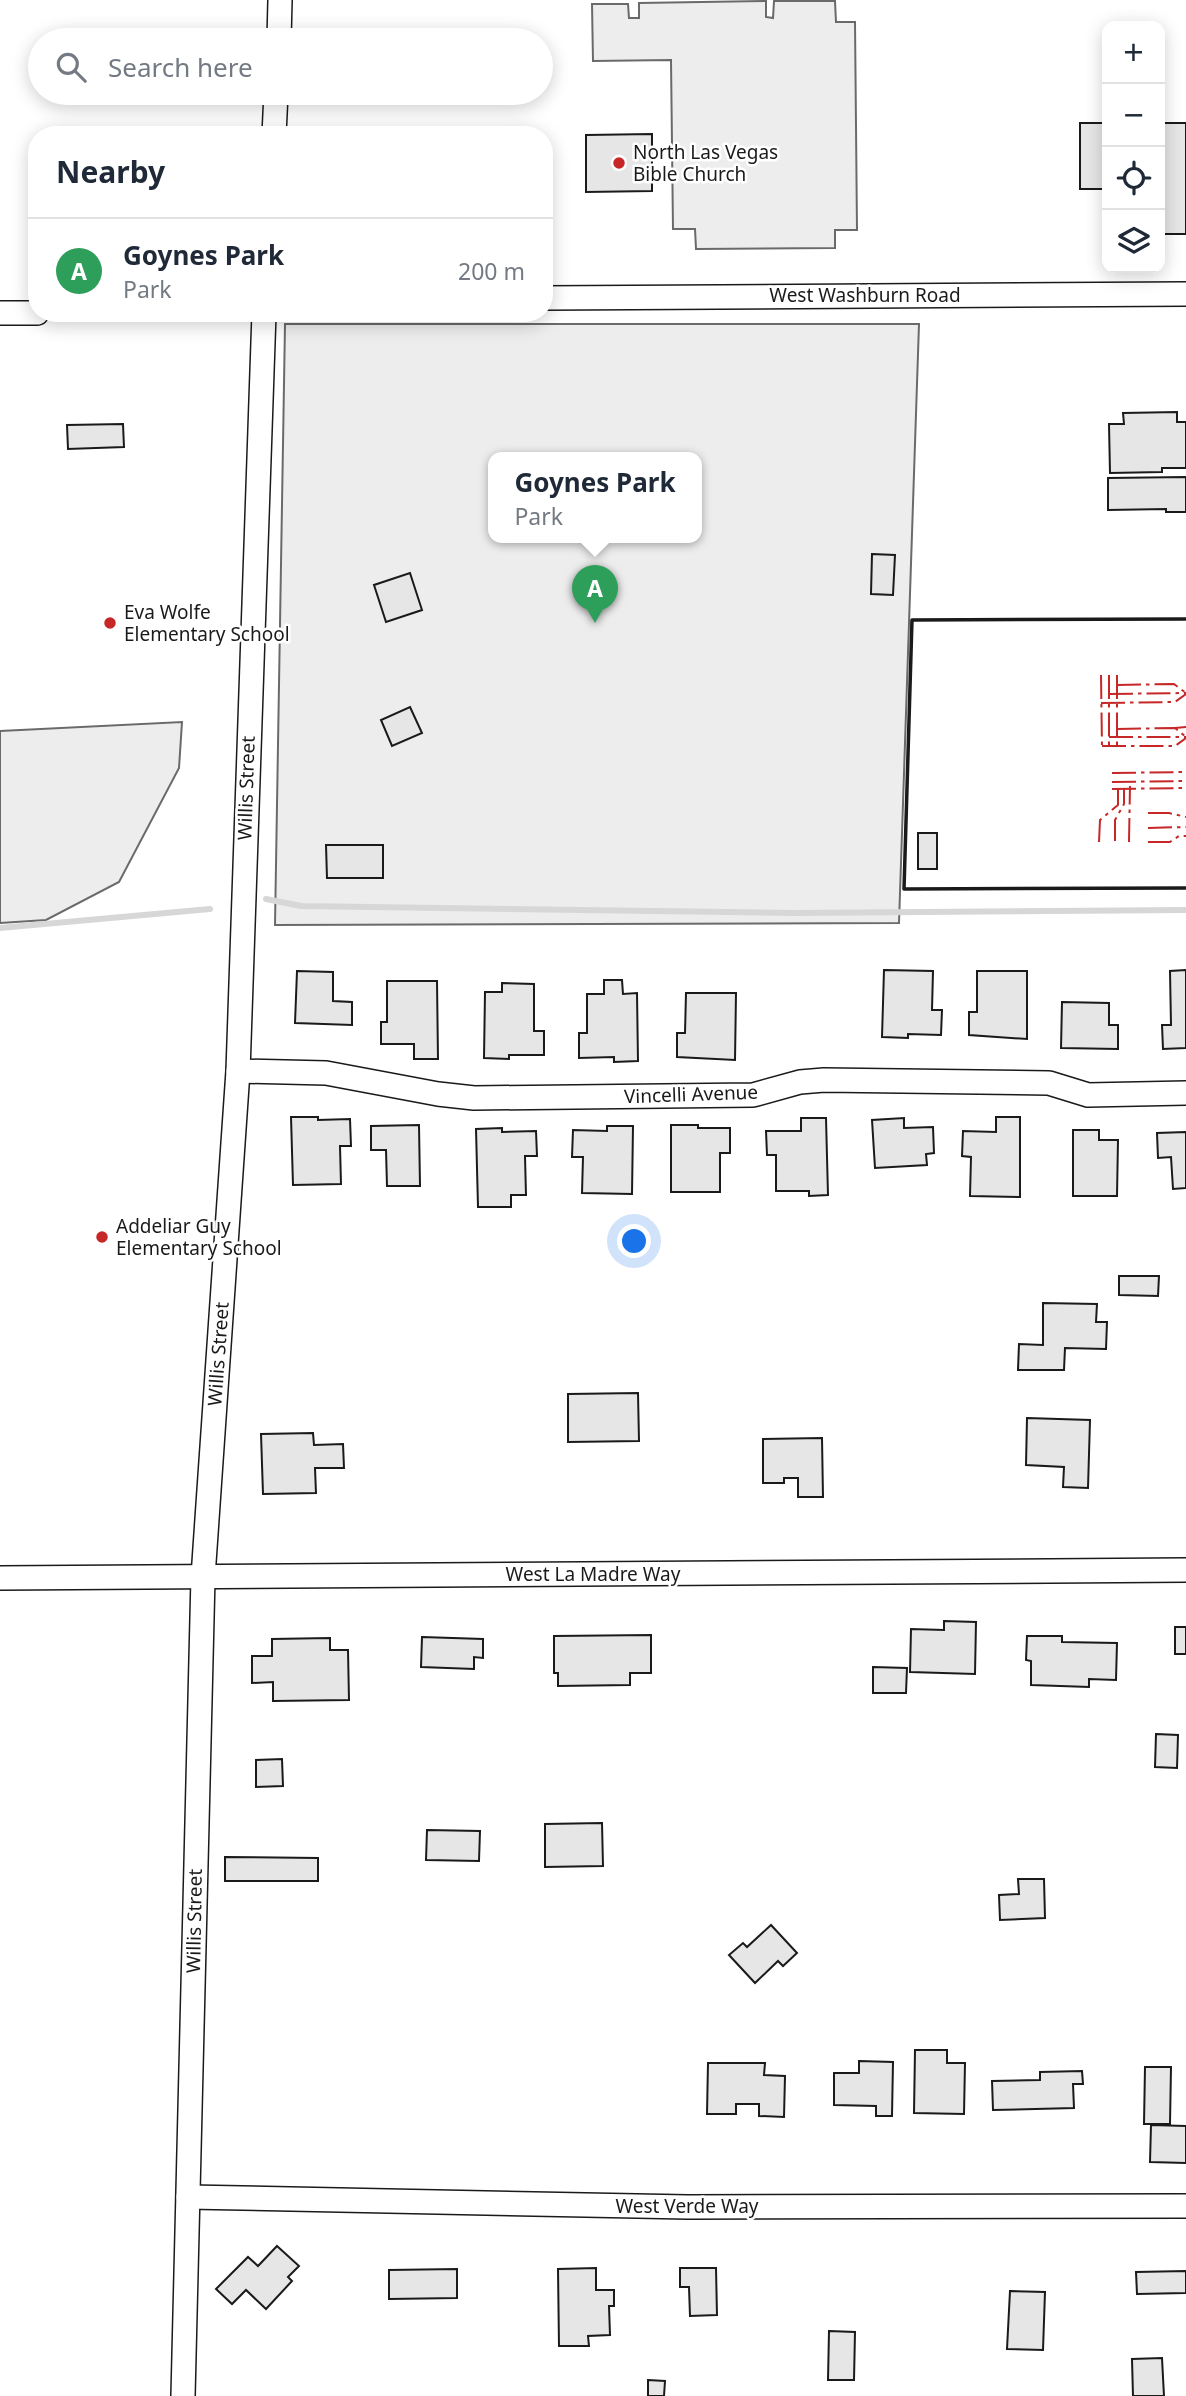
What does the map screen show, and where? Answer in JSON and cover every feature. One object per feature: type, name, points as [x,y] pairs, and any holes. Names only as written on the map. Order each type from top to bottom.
[{"type":"street","points":[[279,28],[280,0]]},
{"type":"street","points":[[274,126],[275,105]]},
{"type":"street","name":"West Washburn Road","points":[[553,298],[1186,294]]},
{"type":"street","points":[[0,313],[28,313]]},
{"type":"street","name":"Willis Street","points":[[183,2396],[203,1577],[238,1071],[264,322]]},
{"type":"street","name":"Vincelli Avenue","points":[[238,1071],[327,1073],[474,1098],[753,1095],[800,1082],[824,1080],[1049,1083],[1088,1095],[1186,1093]]},
{"type":"street","name":"West La Madre Way","points":[[0,1578],[1186,1570]]},
{"type":"street","name":"West Verde Way","points":[[188,2197],[688,2207],[1186,2206]]},
{"type":"shaded area","points":[[766,1],[766,17],[773,18],[774,1],[835,1],[836,22],[855,22],[857,230],[835,230],[835,248],[696,249],[695,229],[673,229],[671,60],[593,61],[592,4],[628,4],[629,18],[639,18],[639,3]]},
{"type":"shaded area","points":[[285,324],[919,324],[899,923],[275,925]]},
{"type":"shaded area","points":[[182,722],[179,768],[119,882],[46,920],[0,923],[0,731]]},
{"type":"building","points":[[1080,123],[1102,123],[1102,189],[1080,189]]},
{"type":"building","points":[[1165,123],[1186,123],[1186,234],[1165,234]]},
{"type":"building","name":"North Las Vegas Bible Church","points":[[652,134],[652,191],[586,192],[586,135]]},
{"type":"building","points":[[1177,412],[1177,422],[1186,422],[1186,468],[1162,468],[1162,472],[1110,473],[1109,424],[1124,424],[1123,413]]},
{"type":"building","points":[[123,424],[124,447],[68,449],[67,425]]},
{"type":"building","points":[[1186,477],[1186,512],[1166,512],[1166,509],[1108,510],[1108,478]]},
{"type":"building","points":[[872,554],[895,555],[893,595],[871,594]]},
{"type":"building","points":[[410,573],[422,610],[386,622],[374,585]]},
{"type":"building","points":[[410,707],[422,733],[392,746],[381,720]]},
{"type":"building","points":[[918,833],[937,833],[937,869],[918,869]]},
{"type":"building","points":[[326,845],[383,845],[383,878],[327,878]]},
{"type":"building","points":[[884,970],[933,971],[932,1010],[942,1010],[941,1035],[908,1034],[908,1038],[882,1037]]},
{"type":"building","points":[[1186,970],[1186,1048],[1163,1049],[1162,1025],[1171,1025],[1170,971]]},
{"type":"building","points":[[297,971],[333,972],[333,1001],[352,1002],[352,1025],[295,1023]]},
{"type":"building","points":[[977,971],[1027,971],[1027,1039],[969,1035],[969,1012],[977,1012]]},
{"type":"building","points":[[604,980],[622,980],[623,994],[637,993],[638,1061],[614,1062],[614,1057],[579,1058],[579,1033],[587,1033],[587,994],[604,994]]},
{"type":"building","points":[[387,981],[437,981],[438,1059],[414,1059],[414,1044],[381,1044],[381,1022],[387,1022]]},
{"type":"building","points":[[502,983],[534,984],[534,1031],[544,1031],[544,1055],[509,1055],[509,1059],[484,1058],[485,992],[502,992]]},
{"type":"building","points":[[686,993],[736,993],[735,1060],[677,1057],[677,1033],[685,1033]]},
{"type":"building","points":[[1062,1002],[1109,1003],[1109,1025],[1118,1025],[1118,1049],[1061,1048]]},
{"type":"building","points":[[291,1117],[350,1119],[351,1146],[340,1146],[341,1184],[293,1185]]},
{"type":"building","points":[[996,1117],[1020,1117],[1020,1197],[970,1196],[971,1157],[962,1156],[963,1131],[996,1132]]},
{"type":"building","points":[[801,1118],[826,1118],[828,1195],[809,1196],[809,1191],[776,1191],[776,1155],[767,1155],[766,1131],[801,1131]]},
{"type":"building","points":[[904,1118],[904,1128],[933,1127],[934,1153],[926,1154],[927,1165],[875,1168],[872,1120]]},
{"type":"building","points":[[419,1125],[420,1186],[387,1186],[386,1150],[371,1150],[371,1126]]},
{"type":"building","points":[[671,1125],[730,1128],[730,1153],[720,1153],[720,1192],[671,1192]]},
{"type":"building","points":[[607,1126],[633,1126],[632,1194],[582,1193],[583,1157],[572,1157],[573,1130],[607,1131]]},
{"type":"building","points":[[502,1128],[502,1132],[536,1131],[537,1156],[525,1156],[526,1195],[511,1195],[511,1207],[478,1207],[476,1129]]},
{"type":"building","points":[[1073,1130],[1099,1130],[1099,1140],[1118,1140],[1117,1196],[1073,1196]]},
{"type":"building","points":[[1186,1132],[1186,1188],[1173,1189],[1171,1157],[1158,1158],[1157,1133]]},
{"type":"building","points":[[1119,1276],[1159,1276],[1158,1296],[1119,1295]]},
{"type":"building","points":[[1043,1303],[1097,1304],[1096,1322],[1107,1322],[1106,1349],[1065,1348],[1064,1370],[1018,1370],[1019,1344],[1043,1345]]},
{"type":"building","points":[[638,1393],[639,1441],[568,1442],[568,1394]]},
{"type":"building","points":[[1027,1418],[1090,1420],[1088,1488],[1063,1487],[1064,1467],[1026,1465]]},
{"type":"building","points":[[313,1433],[314,1445],[343,1444],[344,1468],[315,1468],[316,1493],[263,1494],[261,1434]]},
{"type":"building","points":[[822,1438],[823,1497],[798,1497],[798,1478],[784,1478],[784,1483],[763,1483],[763,1439]]},
{"type":"building","points":[[944,1621],[976,1622],[975,1674],[910,1672],[911,1629],[944,1630]]},
{"type":"building","points":[[1175,1627],[1186,1627],[1186,1654],[1175,1654]]},
{"type":"building","points":[[651,1635],[651,1673],[630,1673],[630,1685],[558,1686],[558,1673],[554,1673],[554,1636]]},
{"type":"building","points":[[1027,1636],[1062,1636],[1062,1642],[1117,1643],[1116,1680],[1089,1679],[1089,1687],[1031,1685],[1031,1661],[1026,1660]]},
{"type":"building","points":[[422,1637],[483,1639],[483,1658],[474,1657],[474,1669],[421,1667]]},
{"type":"building","points":[[330,1638],[330,1650],[348,1650],[349,1700],[273,1701],[273,1682],[252,1683],[252,1656],[272,1656],[272,1639]]},
{"type":"building","points":[[873,1667],[907,1668],[906,1693],[873,1693]]},
{"type":"building","points":[[1156,1734],[1178,1735],[1177,1768],[1155,1767]]},
{"type":"building","points":[[282,1759],[283,1786],[256,1787],[256,1760]]},
{"type":"building","points":[[602,1823],[603,1866],[545,1867],[545,1824]]},
{"type":"building","points":[[427,1830],[480,1831],[479,1861],[426,1860]]},
{"type":"building","points":[[225,1857],[318,1858],[318,1881],[225,1881]]},
{"type":"building","points":[[1018,1879],[1044,1879],[1045,1918],[1000,1920],[999,1895],[1019,1894]]},
{"type":"building","points":[[771,1925],[797,1953],[783,1966],[778,1961],[755,1983],[729,1955],[743,1943],[747,1947]]},
{"type":"building","points":[[915,2050],[947,2050],[947,2063],[965,2063],[964,2114],[914,2113]]},
{"type":"building","points":[[859,2061],[893,2062],[892,2116],[876,2116],[876,2106],[834,2105],[834,2073],[859,2073]]},
{"type":"building","points":[[708,2063],[765,2063],[764,2075],[785,2076],[784,2117],[759,2116],[759,2104],[736,2104],[736,2114],[707,2114]]},
{"type":"building","points":[[1145,2067],[1171,2067],[1170,2124],[1144,2124]]},
{"type":"building","points":[[1082,2071],[1083,2084],[1073,2084],[1074,2108],[993,2110],[992,2081],[1040,2080],[1040,2072]]},
{"type":"building","points":[[1151,2125],[1186,2126],[1186,2163],[1150,2162]]},
{"type":"building","points":[[277,2246],[299,2266],[288,2277],[292,2281],[266,2309],[246,2290],[232,2304],[216,2289],[248,2257],[258,2266]]},
{"type":"building","points":[[596,2268],[596,2290],[614,2290],[614,2306],[609,2306],[610,2335],[588,2336],[589,2346],[559,2346],[558,2269]]},
{"type":"building","points":[[680,2268],[716,2268],[717,2315],[690,2316],[689,2287],[680,2287]]},
{"type":"building","points":[[457,2269],[457,2298],[389,2299],[389,2270]]},
{"type":"building","points":[[1186,2271],[1186,2293],[1137,2294],[1136,2272]]},
{"type":"building","points":[[1010,2291],[1045,2292],[1043,2350],[1007,2349]]},
{"type":"building","points":[[829,2331],[855,2332],[854,2380],[828,2380]]},
{"type":"building","points":[[1162,2358],[1164,2396],[1133,2396],[1132,2359]]},
{"type":"building","points":[[648,2380],[665,2381],[664,2396],[648,2396]]},
{"type":"waterway","points":[[266,899],[301,906],[793,913],[1186,910]]},
{"type":"waterway","points":[[0,928],[210,909]]},
{"type":"wall","points":[[1186,619],[912,620],[904,889],[1186,888]]},
{"type":"power","points":[[1101,675],[1102,748]]},
{"type":"power","points":[[1109,675],[1109,748]]},
{"type":"power","points":[[1117,675],[1117,749]]},
{"type":"power","points":[[1117,685],[1174,684],[1186,693]]},
{"type":"power","points":[[1109,694],[1186,693]]},
{"type":"power","points":[[1101,703],[1175,702],[1186,694]]},
{"type":"power","points":[[1175,728],[1186,727]]},
{"type":"power","points":[[1117,729],[1175,728],[1186,737]]},
{"type":"power","points":[[1109,737],[1186,737]]},
{"type":"power","points":[[1102,746],[1175,746],[1186,738]]},
{"type":"power","points":[[1112,773],[1186,772]]},
{"type":"power","points":[[1112,782],[1186,781]]},
{"type":"power","points":[[1129,842],[1130,786]]},
{"type":"power","points":[[1115,841],[1115,820],[1124,804],[1124,788]]},
{"type":"power","points":[[1112,789],[1186,788]]},
{"type":"power","points":[[1099,842],[1100,820],[1118,805],[1118,789]]},
{"type":"power","points":[[1148,813],[1169,813],[1186,817]]},
{"type":"power","points":[[1148,828],[1186,827]]},
{"type":"power","points":[[1148,842],[1170,842],[1179,836],[1186,836]]},
{"type":"place","name":"North Las Vegas Bible Church","points":[[619,163]]},
{"type":"place","name":"Eva Wolfe Elementary School","points":[[110,623]]},
{"type":"place","name":"Goynes Park","points":[[595,623]]},
{"type":"place","name":"Addeliar Guy Elementary School","points":[[102,1237]]}]
